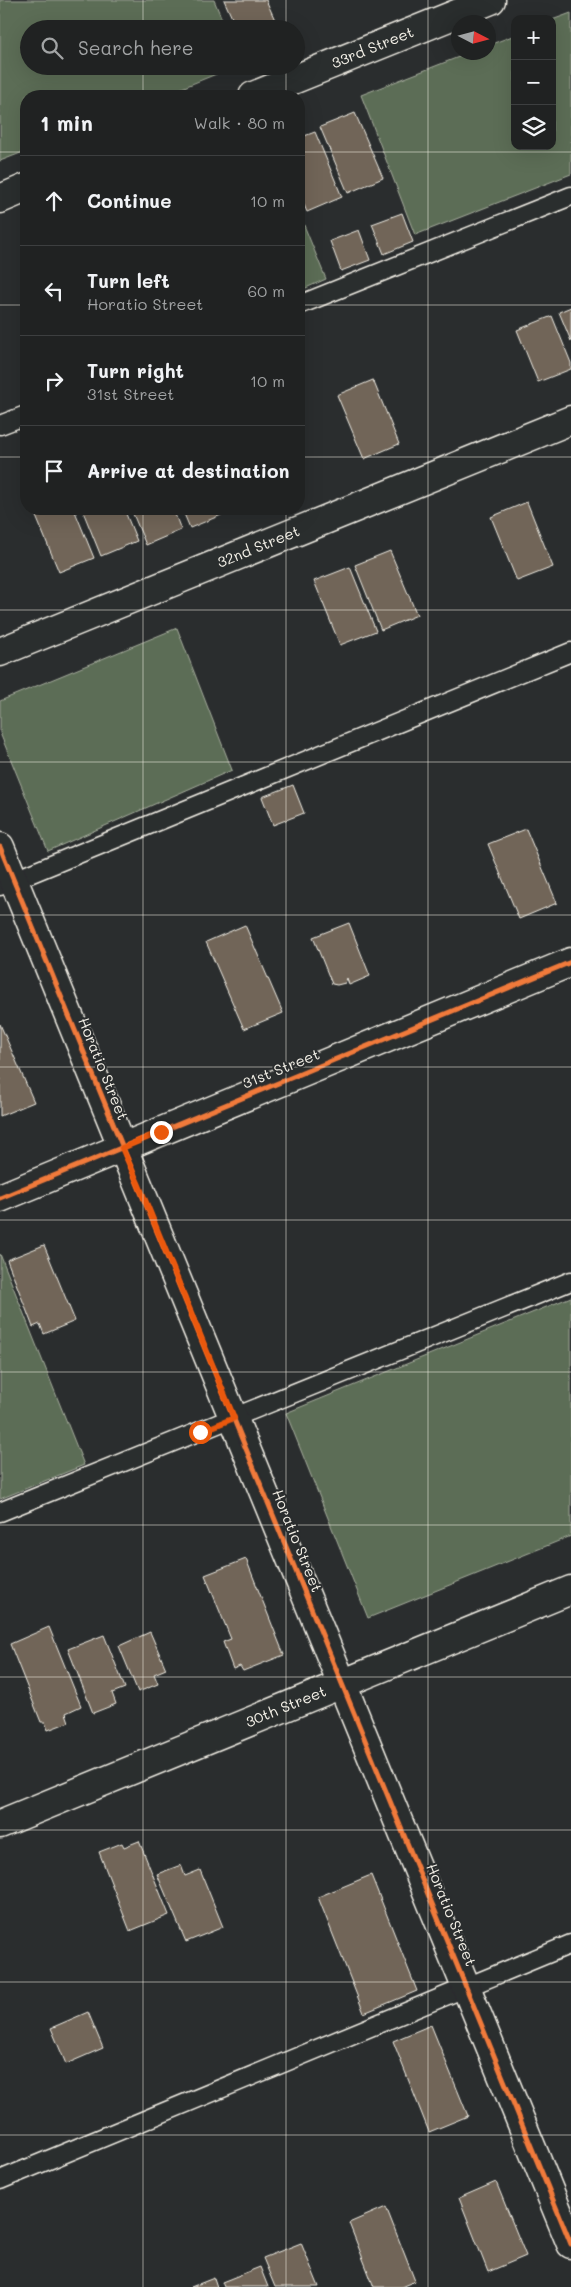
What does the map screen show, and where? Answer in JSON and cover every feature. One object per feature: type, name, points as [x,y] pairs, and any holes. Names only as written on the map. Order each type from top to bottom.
[{"type":"street","name":"33rd Street","points":[[268,90],[491,0]]},
{"type":"street","points":[[0,199],[20,191]]},
{"type":"street","name":"32nd Street","points":[[0,652],[571,420]]},
{"type":"street","name":"Horatio Street","points":[[0,847],[7,883],[138,1183],[571,2244]]},
{"type":"street","name":"31st Street","points":[[0,1198],[571,962]]},
{"type":"street","name":"30th Street","points":[[0,1824],[571,1590]]},
{"type":"lane","points":[[305,303],[571,196]]},
{"type":"lane","points":[[0,425],[20,417]]},
{"type":"lane","points":[[7,883],[571,652]]},
{"type":"lane","points":[[0,1512],[571,1281]]},
{"type":"lane","points":[[0,2180],[571,1944]]},
{"type":"green space","points":[[0,0],[214,0],[222,20],[20,20],[20,75],[214,75],[177,90],[20,90],[20,153],[0,161]]},
{"type":"green space","points":[[571,13],[571,174],[415,235],[361,95],[451,60],[496,60],[496,42],[511,37],[511,150],[556,150],[556,19]]},
{"type":"green space","points":[[305,228],[326,279],[305,288]]},
{"type":"green space","points":[[177,628],[232,770],[48,851],[0,733],[0,701]]},
{"type":"green space","points":[[0,1254],[84,1465],[0,1499]]},
{"type":"green space","points":[[571,1297],[571,1536],[368,1618],[286,1413]]},
{"type":"building","points":[[224,0],[266,0],[275,20],[233,20]]},
{"type":"building","points":[[355,113],[383,178],[348,193],[320,127]]},
{"type":"building","points":[[315,132],[342,197],[307,212],[305,207],[305,136]]},
{"type":"building","points":[[402,213],[413,242],[384,254],[372,224]]},
{"type":"building","points":[[359,230],[370,260],[341,271],[330,241]]},
{"type":"building","points":[[571,307],[571,341],[559,312]]},
{"type":"building","points":[[552,316],[571,363],[571,369],[538,382],[517,330]]},
{"type":"building","points":[[373,380],[399,444],[364,459],[337,395]]},
{"type":"building","points":[[527,502],[553,567],[517,581],[491,517]]},
{"type":"building","points":[[35,515],[76,515],[94,558],[59,572]]},
{"type":"building","points":[[84,515],[126,515],[137,541],[101,556]]},
{"type":"building","points":[[134,515],[175,515],[181,530],[146,545]]},
{"type":"building","points":[[185,515],[221,515],[190,528]]},
{"type":"building","points":[[390,551],[417,615],[381,630],[355,565]]},
{"type":"building","points":[[350,567],[376,631],[340,645],[314,581]]},
{"type":"building","points":[[293,785],[304,813],[273,825],[262,797]]},
{"type":"building","points":[[526,829],[557,903],[519,919],[488,844]]},
{"type":"building","points":[[349,923],[370,976],[349,985],[347,978],[345,983],[332,984],[313,937]]},
{"type":"building","points":[[245,925],[283,1013],[244,1029],[206,942]]},
{"type":"building","points":[[0,1024],[34,1102],[0,1116]]},
{"type":"building","points":[[44,1245],[75,1321],[44,1334],[40,1324],[33,1327],[7,1260]]},
{"type":"building","points":[[246,1559],[284,1655],[243,1671],[240,1666],[233,1669],[223,1642],[231,1639],[205,1575]]},
{"type":"building","points":[[49,1627],[81,1706],[66,1713],[69,1722],[48,1730],[45,1722],[41,1722],[10,1644]]},
{"type":"building","points":[[150,1632],[166,1669],[154,1674],[158,1684],[138,1692],[119,1646]]},
{"type":"building","points":[[104,1635],[125,1688],[112,1693],[116,1704],[93,1713],[68,1649]]},
{"type":"building","points":[[139,1841],[169,1915],[130,1931],[99,1852],[122,1843],[124,1847]]},
{"type":"building","points":[[181,1865],[185,1876],[200,1870],[223,1927],[186,1942],[157,1874]]},
{"type":"building","points":[[371,1875],[417,1991],[364,2013],[318,1897]]},
{"type":"building","points":[[88,2012],[103,2048],[66,2064],[51,2028]]},
{"type":"building","points":[[431,2025],[468,2116],[429,2132],[393,2041]]},
{"type":"building","points":[[496,2182],[526,2256],[488,2272],[459,2198]]},
{"type":"building","points":[[386,2207],[415,2281],[401,2287],[374,2287],[349,2223]]},
{"type":"building","points":[[301,2243],[319,2287],[275,2287],[263,2258]]},
{"type":"building","points":[[260,2267],[268,2287],[224,2287],[222,2282]]},
{"type":"building","points":[[214,2278],[217,2287],[191,2287]]},
{"type":"cycle path","points":[[0,847],[571,2244]]},
{"type":"cycle path","points":[[0,1198],[571,962]]},
{"type":"route","points":[[161,1132],[122,1148],[234,1418],[200,1432]]}]
